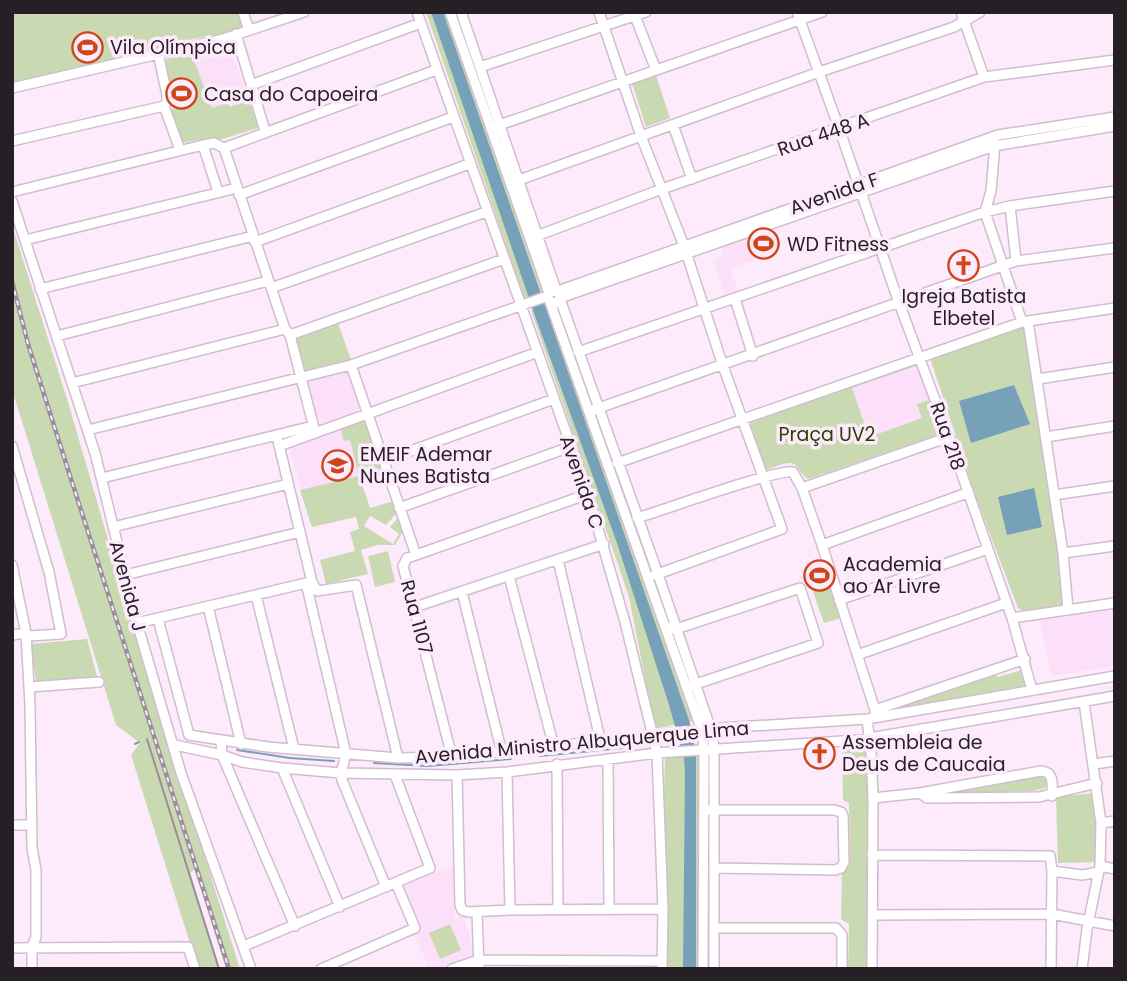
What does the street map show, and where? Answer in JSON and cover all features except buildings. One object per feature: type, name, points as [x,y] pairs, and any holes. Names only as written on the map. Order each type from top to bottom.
[{"type":"street","points":[[243,12],[249,30]]},
{"type":"street","points":[[12,88],[158,53],[168,53],[304,12]]},
{"type":"street","name":"Avenida C","points":[[417,12],[486,212],[525,305],[538,352],[604,544],[625,622],[657,753],[663,909],[662,965]]},
{"type":"street","points":[[599,12],[622,82],[645,135],[723,366],[782,529],[653,575]]},
{"type":"street","points":[[480,67],[646,12]]},
{"type":"street","points":[[495,126],[656,70],[798,16],[822,12]]},
{"type":"street","points":[[961,12],[984,77]]},
{"type":"street","points":[[519,180],[819,72],[911,43],[964,23],[980,12]]},
{"type":"street","name":"Avenida C","points":[[459,14],[480,67],[495,126],[539,235],[553,296],[578,352],[638,518],[653,575]]},
{"type":"street","name":"Avenida C","points":[[459,14],[553,296],[588,412],[653,575],[706,730],[715,896],[714,969]]},
{"type":"street","points":[[635,16],[656,70]]},
{"type":"street","name":"Rua 218","points":[[798,16],[949,436],[1012,618],[1032,690]]},
{"type":"street","points":[[251,85],[421,23]]},
{"type":"street","points":[[236,34],[265,131]]},
{"type":"street","points":[[12,141],[164,106],[167,95],[158,53]]},
{"type":"street","name":"Rua 448 A","points":[[539,235],[662,189],[984,77],[1115,60]]},
{"type":"street","points":[[224,148],[436,70]]},
{"type":"street","points":[[164,106],[180,150]]},
{"type":"street","points":[[24,240],[218,192],[238,192],[453,117]]},
{"type":"street","name":"Avenida F","points":[[860,189],[998,135],[1115,117]]},
{"type":"street","points":[[673,125],[692,179]]},
{"type":"street","name":"Avenida F","points":[[88,430],[351,365],[860,189],[994,146],[1115,126]]},
{"type":"street","points":[[998,135],[994,146],[991,191],[985,212],[1025,322],[1038,379],[1063,554],[1068,610]]},
{"type":"street","points":[[12,192],[204,145],[214,143],[224,148],[287,332],[314,429]]},
{"type":"street","points":[[204,145],[218,192]]},
{"type":"street","points":[[40,289],[254,239],[469,164]]},
{"type":"street","points":[[578,352],[985,212],[1115,191]]},
{"type":"street","name":"Avenida J","points":[[12,201],[88,430],[138,623],[181,773],[251,969]]},
{"type":"street","points":[[1010,206],[1016,261]]},
{"type":"street","points":[[57,335],[270,285],[486,212]]},
{"type":"street","points":[[588,412],[1016,261],[1115,248]]},
{"type":"street","points":[[72,383],[287,332],[504,259]]},
{"type":"street","points":[[735,299],[753,356]]},
{"type":"street","points":[[617,463],[1025,322],[1115,308]]},
{"type":"street","points":[[102,478],[278,441],[538,352]]},
{"type":"street","name":"Rua 1107","points":[[351,365],[416,555],[407,558],[403,566],[452,757]]},
{"type":"street","points":[[1038,379],[1115,367]]},
{"type":"street","points":[[383,461],[554,399]]},
{"type":"street","points":[[1046,437],[1115,426]]},
{"type":"street","points":[[802,488],[949,436]]},
{"type":"street","points":[[278,441],[300,531],[346,754],[341,773],[386,887]]},
{"type":"street","points":[[12,446],[49,572],[61,634],[12,635]]},
{"type":"street","points":[[399,508],[570,447]]},
{"type":"street","points":[[638,518],[790,470],[802,488],[857,655],[873,715],[870,738],[873,798],[872,969]]},
{"type":"street","points":[[113,527],[288,484]]},
{"type":"street","points":[[1054,495],[1115,486]]},
{"type":"street","points":[[822,545],[967,493]]},
{"type":"street","points":[[416,555],[588,494]]},
{"type":"street","points":[[125,575],[300,531]]},
{"type":"street","points":[[415,607],[604,544]]},
{"type":"street","points":[[1063,554],[1115,546]]},
{"type":"street","points":[[839,600],[988,549]]},
{"type":"street","points":[[558,560],[601,743]]},
{"type":"street","points":[[12,565],[26,633],[29,687],[32,825],[36,870],[36,937],[32,947],[32,969]]},
{"type":"street","points":[[509,576],[554,747]]},
{"type":"street","points":[[309,583],[317,591],[352,584],[358,588],[398,758]]},
{"type":"street","points":[[138,623],[309,583]]},
{"type":"street","points":[[671,629],[800,588],[818,643],[691,686]]},
{"type":"street","points":[[462,592],[502,753]]},
{"type":"street","points":[[256,595],[294,749]]},
{"type":"street","points":[[857,655],[1006,603]]},
{"type":"street","points":[[1012,618],[1115,603]]},
{"type":"street","points":[[208,607],[241,744]]},
{"type":"street","name":"Avenida Ministro Albuquerque Lima","points":[[158,619],[187,731],[193,737],[398,758],[502,753],[873,715],[1115,676]]},
{"type":"street","points":[[873,715],[1025,659]]},
{"type":"street","points":[[29,687],[99,682]]},
{"type":"street","name":"Avenida Ministro Albuquerque Lima","points":[[174,745],[242,762],[282,768],[341,773],[457,775],[507,772],[657,753],[870,738],[1115,696]]},
{"type":"street","points":[[1082,969],[1100,869],[1101,823],[1084,702]]},
{"type":"street","points":[[221,741],[222,755],[295,926]]},
{"type":"street","points":[[523,750],[523,769]]},
{"type":"street","points":[[608,759],[609,908]]},
{"type":"street","points":[[1094,764],[1115,761]]},
{"type":"street","points":[[557,764],[558,909]]},
{"type":"street","points":[[282,768],[340,907]]},
{"type":"street","points":[[873,798],[920,793],[1041,771],[1048,772],[1052,777],[1052,796]]},
{"type":"street","points":[[507,772],[510,909]]},
{"type":"street","points":[[244,946],[428,870],[430,864],[395,775]]},
{"type":"street","points":[[457,775],[462,910],[663,909]]},
{"type":"street","points":[[920,793],[927,798],[1052,796],[1097,783]]},
{"type":"street","points":[[709,810],[841,811],[844,862],[835,870],[714,868]]},
{"type":"street","name":"Avenida C","points":[[703,969],[703,897],[709,810]]},
{"type":"street","points":[[1101,823],[1115,821]]},
{"type":"street","points":[[12,825],[32,825]]},
{"type":"street","points":[[872,855],[1050,856],[1051,969]]},
{"type":"street","points":[[1052,871],[1082,875],[1100,869],[1115,869]]},
{"type":"street","points":[[321,969],[415,928],[397,883]]},
{"type":"street","points":[[703,897],[715,896]]},
{"type":"street","points":[[477,912],[479,965]]},
{"type":"street","points":[[873,915],[1052,914],[1115,926]]},
{"type":"street","points":[[714,928],[839,929],[842,934],[842,969]]},
{"type":"street","points":[[12,947],[188,947],[195,969]]},
{"type":"street","points":[[452,969],[479,965],[662,965]]},
{"type":"shaded area","points":[[227,38],[258,128],[219,140],[214,137],[183,144],[170,110],[176,108],[162,61]]},
{"type":"shaded area","points":[[746,238],[754,260],[730,269],[738,291],[726,296],[713,260],[724,256],[721,248]]},
{"type":"shaded area","points":[[916,366],[929,400],[922,418],[869,437],[851,388]]},
{"type":"shaded area","points":[[348,372],[362,409],[320,424],[307,382]]},
{"type":"shaded area","name":"EMEIF Ademar Nunes Batista","points":[[364,420],[384,475],[362,484],[370,508],[310,523],[289,446]]},
{"type":"shaded area","points":[[1115,608],[1115,666],[1051,676],[1040,620]]},
{"type":"shaded area","points":[[453,865],[455,918],[464,915],[474,955],[439,969],[429,969],[414,934],[422,930],[404,886]]},
{"type":"green space","name":"Vila Olímpica","points":[[12,12],[241,12],[246,27],[211,39],[210,35],[12,84]]},
{"type":"green space","points":[[426,12],[449,12],[546,289],[544,294],[528,301],[524,297]]},
{"type":"green space","points":[[187,52],[189,56],[192,55],[212,108],[228,102],[230,107],[237,104],[236,100],[248,96],[258,128],[219,140],[214,137],[180,143],[170,110],[193,102],[185,76],[168,82],[162,61]]},
{"type":"green space","points":[[656,75],[670,118],[646,127],[632,83]]},
{"type":"green space","points":[[12,225],[68,402],[144,663],[240,969],[226,969],[195,870],[190,872],[220,969],[198,969],[131,755],[140,743],[116,725],[12,389]]},
{"type":"green space","points":[[547,304],[693,721],[655,729],[629,597],[531,310]]},
{"type":"green space","points":[[337,320],[351,360],[305,372],[294,335]]},
{"type":"green space","points":[[1026,326],[1060,541],[1064,603],[1062,607],[1025,612],[1018,608],[976,497],[931,361],[933,357]]},
{"type":"green space","name":"Praça UV2","points":[[917,361],[944,433],[808,479],[792,463],[763,469],[750,423]],"holes":[[[916,366],[929,400],[917,404],[922,418],[869,437],[852,388]]]},
{"type":"green space","points":[[364,420],[384,475],[362,484],[370,508],[394,501],[397,513],[386,525],[370,516],[364,526],[393,544],[399,534],[390,527],[399,516],[403,531],[395,545],[377,545],[361,550],[368,574],[326,584],[320,560],[355,551],[350,532],[359,529],[356,517],[312,527],[300,490],[359,476],[350,440],[344,441],[340,428]]},
{"type":"green space","points":[[388,551],[395,582],[375,587],[368,556]]},
{"type":"green space","points":[[829,583],[841,618],[824,623],[812,589]]},
{"type":"green space","points":[[87,639],[97,676],[36,682],[31,644]]},
{"type":"green space","points":[[1021,665],[1029,685],[898,709],[898,706],[992,673],[998,677],[1019,671]]},
{"type":"green space","points":[[867,742],[871,748],[871,969],[848,969],[849,924],[841,919],[842,873],[850,864],[849,803],[843,800],[842,744]]},
{"type":"green space","points":[[667,756],[701,756],[701,969],[668,969],[664,792]]},
{"type":"green space","points":[[1046,771],[1049,785],[1043,789],[918,795]]},
{"type":"green space","points":[[1094,793],[1098,862],[1058,863],[1056,797]]},
{"type":"green space","points":[[450,924],[461,950],[440,959],[429,933]]},
{"type":"water","points":[[431,12],[443,12],[690,723],[696,753],[696,969],[683,969],[684,758],[617,543],[534,313]]},
{"type":"water","points":[[1014,385],[1030,424],[971,443],[959,401]]},
{"type":"water","points":[[1034,488],[1042,527],[1007,535],[998,497]]},
{"type":"waterway","points":[[135,744],[139,742]]},
{"type":"waterway","points":[[540,756],[622,748]]},
{"type":"waterway","points":[[237,750],[334,761]]},
{"type":"waterway","points":[[374,763],[428,766],[511,759]]},
{"type":"tram line","points":[[147,739],[219,969]]},
{"type":"railway","points":[[12,281],[28,344],[229,969]]},
{"type":"place","name":"Vila Olímpica","points":[[87,47]]},
{"type":"place","name":"Casa do Capoeira","points":[[181,94]]},
{"type":"place","name":"WD Fitness","points":[[764,244]]},
{"type":"place","name":"Igreja Batista Elbetel","points":[[964,265]]},
{"type":"place","name":"EMEIF Ademar Nunes Batista","points":[[337,465]]},
{"type":"place","name":"Academia ao Ar Livre","points":[[820,575]]},
{"type":"place","name":"Assembleia de Deus de Caucaia","points":[[819,753]]}]
